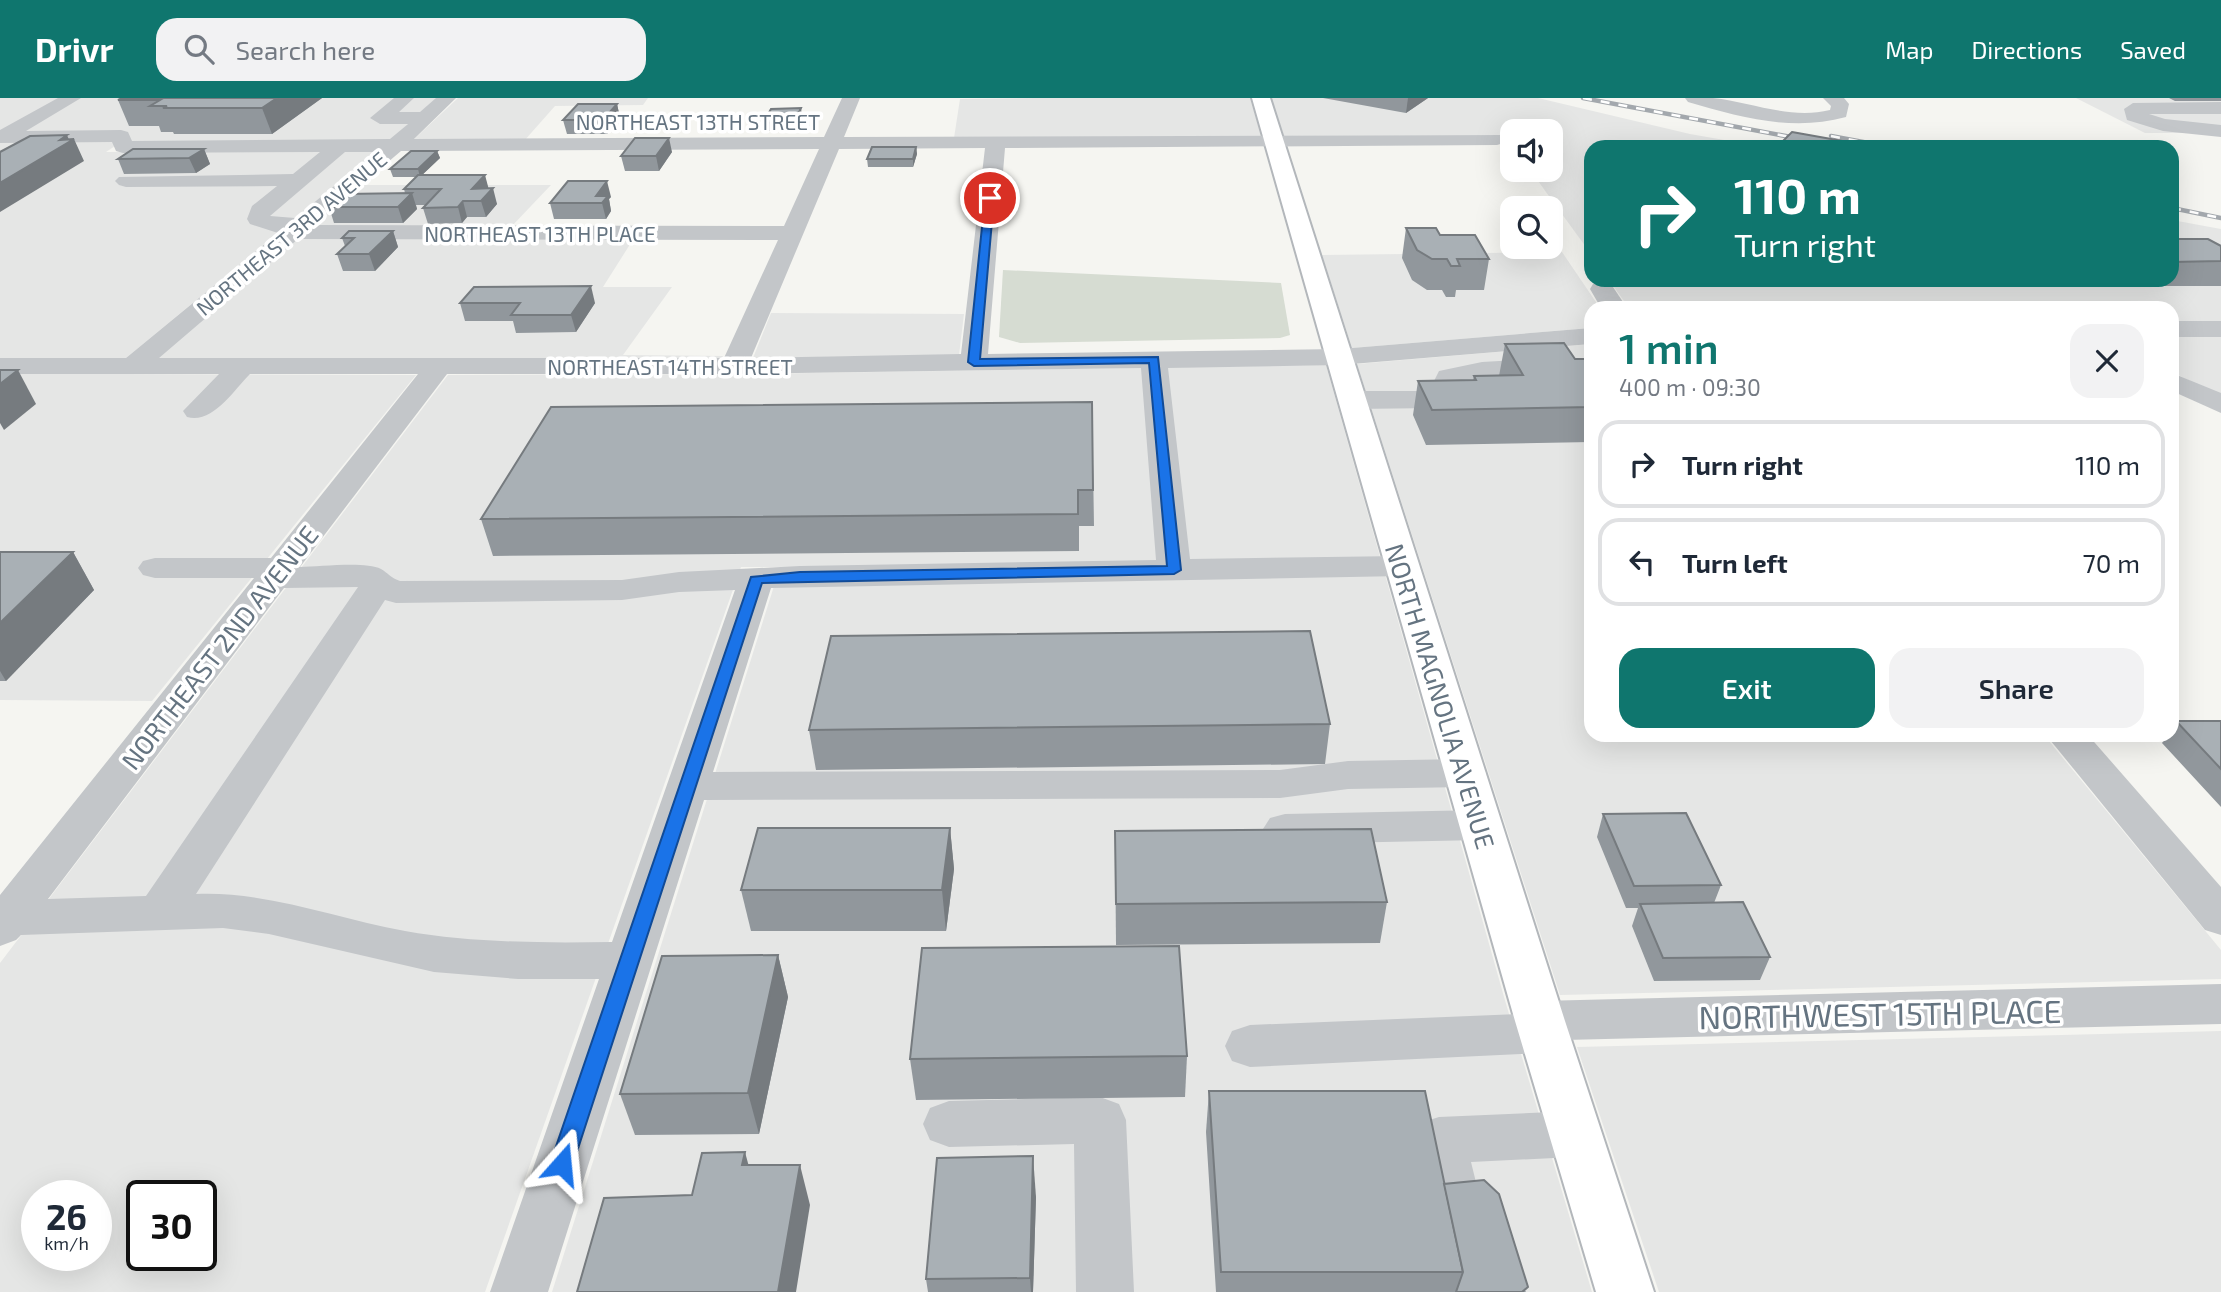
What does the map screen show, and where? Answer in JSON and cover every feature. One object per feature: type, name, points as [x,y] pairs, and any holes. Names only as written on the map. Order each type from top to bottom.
[{"type":"main road","name":"NORTH MAGNOLIA AVENUE","points":[[1261,98],[1541,1027],[1625,1292]]},
{"type":"street","name":"NORTHEAST 13TH STREET","points":[[72,98],[1,137],[121,136],[123,148],[1497,139]]},
{"type":"street","points":[[405,98],[380,118],[426,118]]},
{"type":"street","name":"NORTHEAST 3RD AVENUE","points":[[133,366],[395,146],[447,98]]},
{"type":"street","points":[[734,366],[851,98]]},
{"type":"street","points":[[1694,98],[1745,110],[1809,117],[1839,113],[1841,107],[1832,98]]},
{"type":"street","points":[[2221,108],[2133,109],[2134,116],[2163,125],[2221,131]]},
{"type":"street","points":[[974,362],[995,143]]},
{"type":"street","points":[[126,181],[298,180],[340,146]]},
{"type":"street","name":"NORTHEAST 13TH PLACE","points":[[298,180],[260,211],[258,219],[293,229],[790,233]]},
{"type":"street","points":[[2179,329],[2221,329]]},
{"type":"street","name":"NORTHEAST 14TH STREET","points":[[0,366],[734,366],[1340,357],[1584,337]]},
{"type":"street","points":[[1352,400],[1439,399],[1449,377],[1482,370],[1559,365],[1554,339]]},
{"type":"street","points":[[1154,360],[1174,570]]},
{"type":"street","points":[[197,411],[243,366]]},
{"type":"street","name":"NORTHEAST 2ND AVENUE","points":[[4,923],[439,367]]},
{"type":"street","points":[[2179,383],[2221,404]]},
{"type":"street","points":[[155,568],[371,576],[377,585],[396,592],[578,592],[622,590],[679,582],[800,576],[1402,566]]},
{"type":"street","points":[[519,1292],[756,580]]},
{"type":"street","points":[[159,913],[377,585]]},
{"type":"street","points":[[2072,742],[2221,918]]},
{"type":"street","points":[[688,786],[1280,784],[1348,775],[1465,773]]},
{"type":"street","points":[[1285,829],[1480,825]]},
{"type":"street","points":[[4,923],[223,911],[315,927],[406,949],[455,957],[527,962],[629,960]]},
{"type":"street","name":"NORTHWEST 15TH PLACE","points":[[1250,1046],[1541,1027],[2221,1004]]},
{"type":"street","points":[[949,1124],[1100,1120],[1105,1292]]},
{"type":"street","points":[[1474,1292],[1439,1140],[1575,1134]]},
{"type":"shaded area","points":[[0,98],[437,98],[388,142],[118,144],[106,152],[378,150],[126,358],[0,358]]},
{"type":"shaded area","points":[[458,98],[648,98],[643,105],[555,106],[524,141],[411,142]]},
{"type":"shaded area","points":[[1250,98],[1261,136],[954,138],[960,99]]},
{"type":"shaded area","points":[[1271,98],[1538,98],[1724,140],[1584,140],[1584,244],[1563,215],[1563,196],[1549,196],[1539,182],[1563,182],[1563,119],[1500,119],[1500,135],[1284,136]]},
{"type":"shaded area","points":[[2076,98],[2221,98],[2221,133],[2145,133]]},
{"type":"shaded area","points":[[359,185],[551,185],[511,227],[309,227]]},
{"type":"shaded area","points":[[2179,221],[2221,229],[2221,322],[2179,322],[2179,301],[1624,301],[1614,287],[2179,287]]},
{"type":"shaded area","points":[[296,238],[634,238],[603,287],[672,287],[623,355],[723,356],[157,358]]},
{"type":"shaded area","points":[[1500,253],[1500,259],[1563,259],[1563,253],[1595,301],[1584,301],[1584,329],[1352,348],[1322,255]]},
{"type":"shaded area","points":[[1003,270],[1281,283],[1290,335],[1280,338],[1020,343],[999,337]]},
{"type":"shaded area","points":[[771,313],[964,314],[959,355],[753,358]]},
{"type":"shaded area","points":[[2179,336],[2221,336],[2221,396],[2179,375]]},
{"type":"shaded area","points":[[1584,345],[1584,742],[2050,742],[2221,950],[2221,979],[1560,995],[1357,364]]},
{"type":"shaded area","points":[[1326,365],[1504,997],[1592,1292],[552,1292],[780,567],[741,567],[485,1292],[0,1292],[0,963],[448,375],[747,374]]},
{"type":"shaded area","points":[[0,374],[416,375],[152,701],[0,700]]},
{"type":"shaded area","points":[[2221,1031],[2221,1292],[1659,1292],[1577,1047]]},
{"type":"building","points":[[277,98],[262,108],[163,108],[167,106],[150,106],[160,100],[118,100]]},
{"type":"building","points":[[578,104],[617,104],[603,120],[563,120]]},
{"type":"building","points":[[801,108],[794,123],[763,123],[771,109]]},
{"type":"building","points":[[1792,132],[1837,140],[1784,140]]},
{"type":"building","points":[[67,135],[60,140],[74,139],[0,183],[0,152],[30,136]]},
{"type":"building","points":[[635,138],[669,138],[656,156],[621,156]]},
{"type":"building","points":[[872,147],[916,147],[913,159],[867,159]]},
{"type":"building","points":[[133,149],[204,149],[189,158],[118,159]]},
{"type":"building","points":[[411,151],[437,151],[418,169],[390,169]]},
{"type":"building","points":[[418,175],[485,175],[472,189],[493,188],[481,201],[463,201],[458,207],[423,208],[441,189],[404,189]]},
{"type":"building","points":[[568,181],[607,181],[596,196],[608,196],[602,203],[550,203]]},
{"type":"building","points":[[412,193],[398,207],[329,207],[344,194]]},
{"type":"building","points":[[1406,228],[1436,228],[1440,235],[1475,235],[1489,259],[1457,259],[1460,266],[1451,266],[1447,259],[1432,259],[1417,250]]},
{"type":"building","points":[[349,231],[393,231],[369,254],[337,254],[354,238],[342,238]]},
{"type":"building","points":[[2179,239],[2208,239],[2221,246],[2221,261],[2179,262]]},
{"type":"building","points":[[591,286],[571,315],[511,315],[520,303],[460,303],[474,287]]},
{"type":"building","points":[[1564,343],[1575,359],[1584,359],[1584,407],[1432,410],[1418,381],[1476,380],[1474,376],[1523,375],[1505,344]]},
{"type":"building","points":[[0,370],[18,370],[0,384]]},
{"type":"building","points":[[1092,402],[1093,490],[1078,490],[1078,514],[481,519],[551,407]]},
{"type":"building","points":[[0,552],[73,552],[0,623]]},
{"type":"building","points":[[1310,631],[1330,724],[809,730],[831,636]]},
{"type":"building","points":[[2179,721],[2221,721],[2221,769],[2179,724]]},
{"type":"building","points":[[1686,813],[1721,885],[1634,886],[1603,814]]},
{"type":"building","points":[[758,828],[950,828],[942,890],[741,890]]},
{"type":"building","points":[[1371,829],[1387,902],[1116,904],[1115,831]]},
{"type":"building","points":[[1743,902],[1770,957],[1663,958],[1640,904]]},
{"type":"building","points":[[1179,946],[1187,1056],[910,1059],[922,948]]},
{"type":"building","points":[[778,955],[748,1093],[620,1094],[662,956]]},
{"type":"building","points":[[1209,1091],[1425,1091],[1463,1272],[1221,1272]]},
{"type":"building","points":[[745,1152],[742,1165],[800,1165],[778,1292],[577,1292],[604,1198],[692,1195],[702,1153]]},
{"type":"building","points":[[1033,1156],[1030,1278],[926,1279],[937,1158]]},
{"type":"building","points":[[1484,1180],[1499,1194],[1528,1287],[1522,1292],[1456,1292],[1463,1272],[1444,1184]]},
{"type":"railway","points":[[1583,98],[1807,140]]},
{"type":"railway","points":[[1831,136],[1852,140]]},
{"type":"railway","points":[[2179,209],[2221,218]]},
{"type":"route","points":[[562,1164],[756,580],[800,576],[1174,570],[1154,360],[974,362],[990,198]]}]
